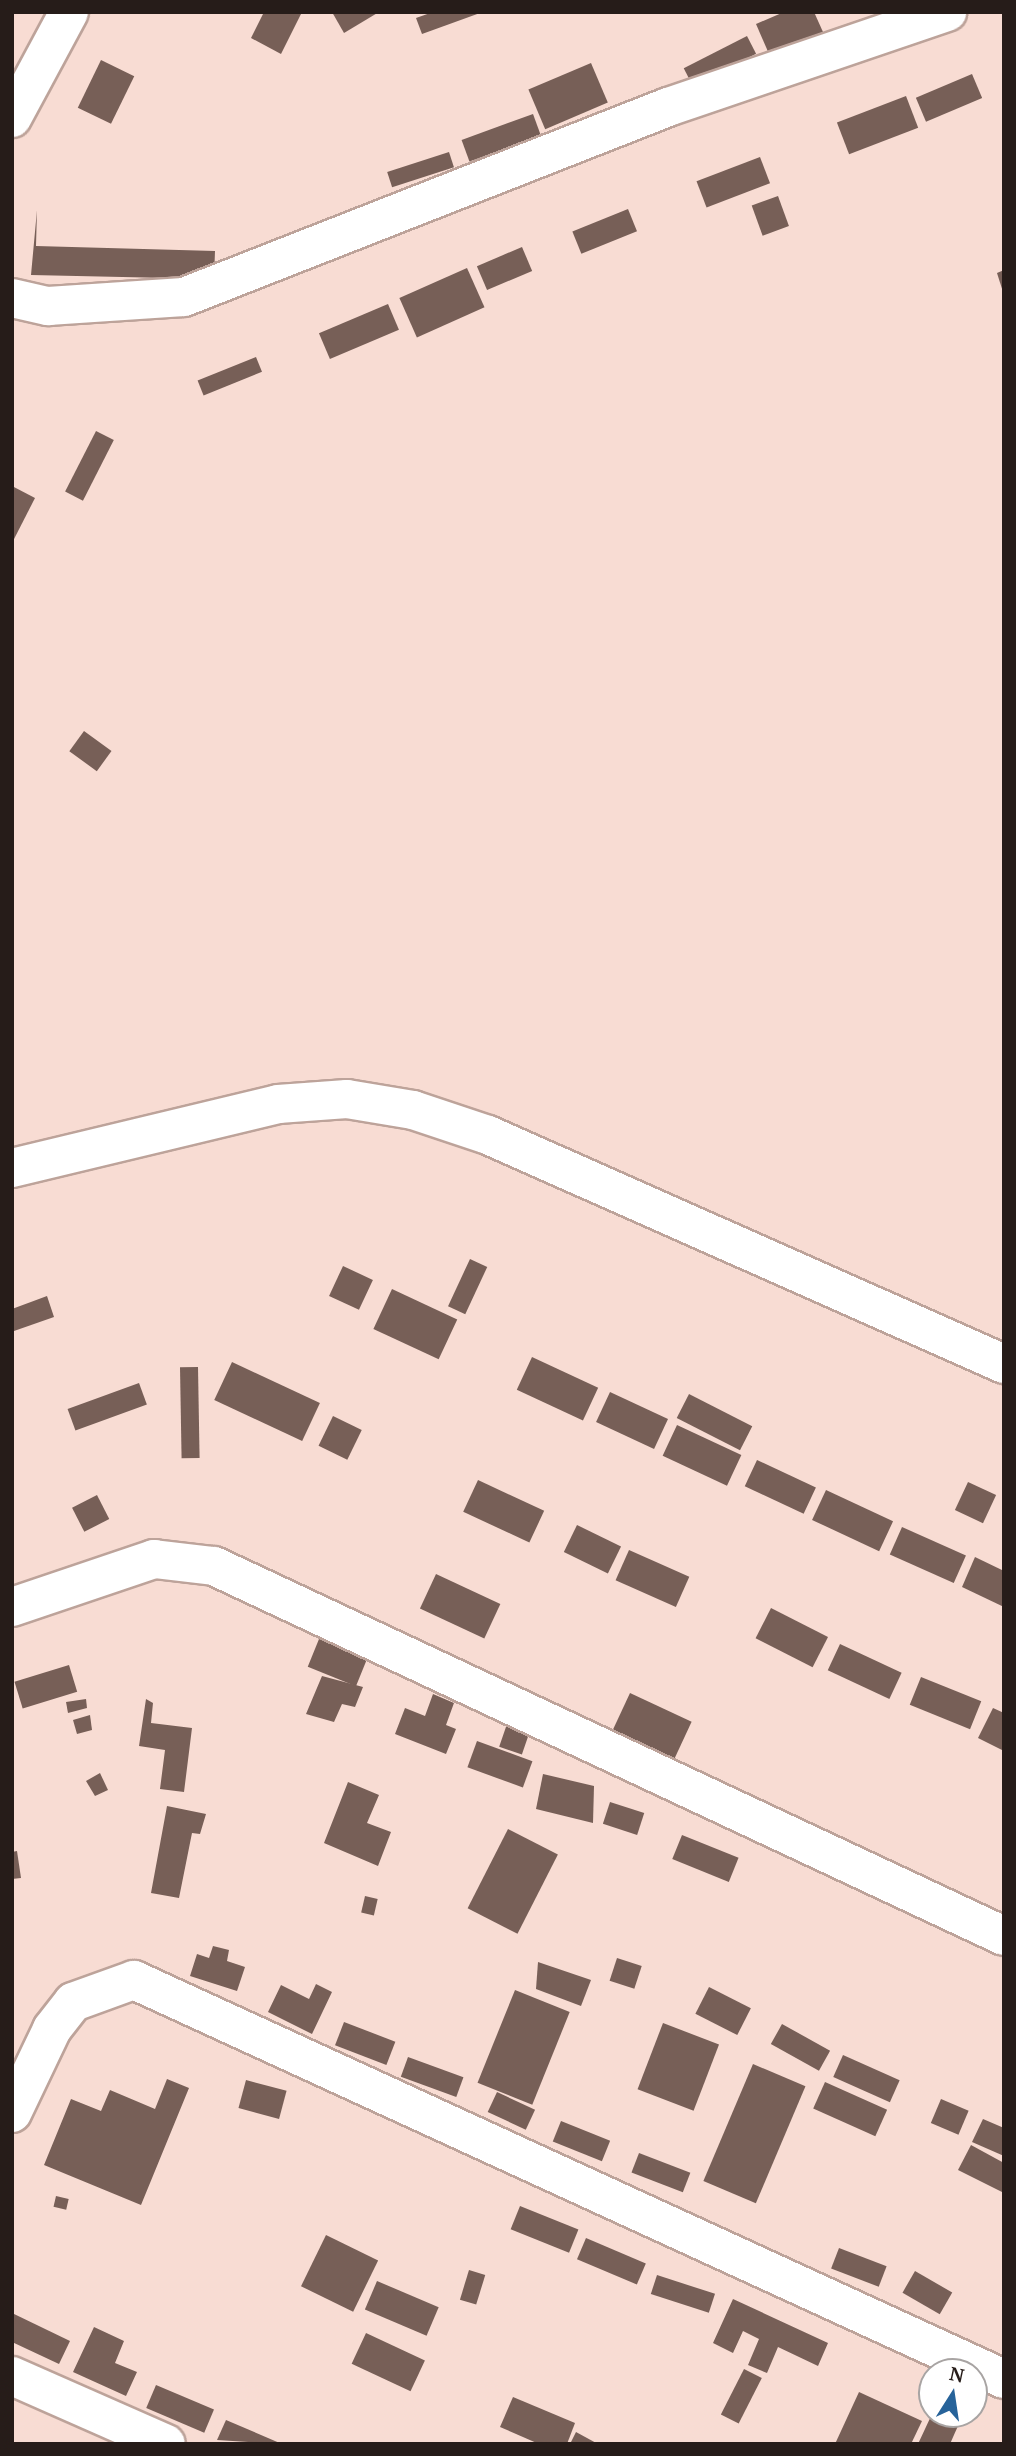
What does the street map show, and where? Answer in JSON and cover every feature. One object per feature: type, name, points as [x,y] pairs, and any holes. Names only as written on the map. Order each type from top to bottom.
[{"type":"street","points":[[12,118],[69,12]]},
{"type":"street","points":[[12,298],[48,306],[184,297],[668,107],[947,12]]},
{"type":"street","points":[[12,1168],[278,1104],[347,1100],[413,1110],[488,1135],[1004,1364]]},
{"type":"street","points":[[12,1607],[154,1559],[214,1566],[1004,1936]]},
{"type":"street","points":[[12,2113],[52,2029],[73,2002],[134,1980],[1004,2379]]},
{"type":"street","points":[[12,2376],[166,2444]]},
{"type":"building","points":[[264,12],[302,12],[281,54],[251,38]]},
{"type":"building","points":[[332,12],[379,12],[344,33]]},
{"type":"building","points":[[433,12],[480,13],[422,34],[416,18]]},
{"type":"building","points":[[784,12],[814,12],[823,32],[769,54],[756,24]]},
{"type":"building","points":[[747,36],[756,54],[693,86],[684,68]]},
{"type":"building","points":[[101,60],[134,76],[111,124],[78,108]]},
{"type":"building","points":[[591,63],[608,103],[545,129],[528,90]]},
{"type":"building","points":[[972,74],[982,98],[926,122],[916,98]]},
{"type":"building","points":[[906,96],[918,128],[849,154],[837,123]]},
{"type":"building","points":[[533,114],[541,136],[469,162],[462,140]]},
{"type":"building","points":[[449,152],[454,167],[392,187],[387,172]]},
{"type":"building","points":[[760,157],[770,183],[707,208],[697,181]]},
{"type":"building","points":[[778,196],[789,226],[763,236],[752,206]]},
{"type":"building","points":[[628,209],[637,231],[581,254],[572,231]]},
{"type":"building","points":[[37,210],[36,246],[215,251],[214,279],[31,275]]},
{"type":"building","points":[[522,247],[532,271],[487,290],[477,266]]},
{"type":"building","points":[[467,268],[484,307],[417,337],[399,298]]},
{"type":"building","points":[[1004,270],[1004,291],[1003,292],[997,273]]},
{"type":"building","points":[[388,304],[399,330],[330,359],[319,333]]},
{"type":"building","points":[[256,357],[262,372],[204,395],[198,381]]},
{"type":"building","points":[[96,431],[114,440],[83,501],[65,492]]},
{"type":"building","points":[[12,486],[35,498],[12,543]]},
{"type":"building","points":[[84,731],[112,751],[97,771],[69,751]]},
{"type":"building","points":[[470,1259],[487,1267],[465,1314],[448,1306]]},
{"type":"building","points":[[343,1266],[373,1280],[359,1310],[329,1296]]},
{"type":"building","points":[[392,1289],[457,1319],[439,1359],[373,1329]]},
{"type":"building","points":[[47,1296],[54,1317],[14,1331],[12,1309]]},
{"type":"building","points":[[532,1357],[598,1388],[583,1420],[517,1390]]},
{"type":"building","points":[[232,1362],[320,1403],[302,1441],[214,1400]]},
{"type":"building","points":[[180,1367],[198,1367],[200,1458],[182,1458]]},
{"type":"building","points":[[139,1383],[147,1405],[75,1431],[68,1409]]},
{"type":"building","points":[[610,1392],[668,1419],[654,1449],[596,1422]]},
{"type":"building","points":[[689,1394],[752,1426],[740,1450],[677,1418]]},
{"type":"building","points":[[333,1416],[362,1430],[347,1460],[319,1446]]},
{"type":"building","points":[[677,1425],[741,1455],[727,1486],[663,1456]]},
{"type":"building","points":[[757,1460],[816,1487],[804,1514],[745,1486]]},
{"type":"building","points":[[478,1480],[544,1511],[529,1543],[463,1512]]},
{"type":"building","points":[[968,1482],[996,1495],[983,1523],[955,1510]]},
{"type":"building","points":[[826,1490],[893,1521],[879,1551],[812,1520]]},
{"type":"building","points":[[97,1495],[109,1519],[84,1532],[72,1508]]},
{"type":"building","points":[[577,1525],[621,1546],[608,1573],[564,1552]]},
{"type":"building","points":[[902,1527],[966,1555],[954,1583],[890,1554]]},
{"type":"building","points":[[629,1550],[689,1577],[676,1607],[616,1580]]},
{"type":"building","points":[[975,1557],[1004,1571],[1004,1607],[962,1587]]},
{"type":"building","points":[[436,1574],[500,1604],[484,1638],[420,1608]]},
{"type":"building","points":[[771,1608],[828,1637],[813,1667],[756,1638]]},
{"type":"building","points":[[319,1639],[367,1658],[356,1686],[308,1667]]},
{"type":"building","points":[[840,1644],[902,1673],[889,1699],[828,1670]]},
{"type":"building","points":[[69,1665],[77,1692],[23,1708],[14,1682]]},
{"type":"building","points":[[322,1676],[363,1687],[355,1707],[342,1704],[334,1722],[306,1714]]},
{"type":"building","points":[[921,1677],[981,1701],[970,1729],[910,1705]]},
{"type":"building","points":[[630,1693],[692,1722],[674,1759],[613,1730]]},
{"type":"building","points":[[433,1694],[454,1703],[446,1725],[456,1729],[446,1754],[395,1734],[405,1708],[425,1716]]},
{"type":"building","points":[[86,1699],[87,1708],[68,1713],[66,1702]]},
{"type":"building","points":[[146,1699],[153,1703],[151,1723],[192,1728],[184,1792],[160,1789],[165,1750],[139,1746]]},
{"type":"building","points":[[993,1708],[1004,1713],[1004,1751],[978,1738]]},
{"type":"building","points":[[90,1715],[92,1730],[77,1734],[73,1720]]},
{"type":"building","points":[[507,1724],[530,1732],[522,1755],[499,1747]]},
{"type":"building","points":[[477,1741],[532,1761],[523,1787],[467,1767]]},
{"type":"building","points":[[100,1773],[108,1790],[95,1796],[86,1781]]},
{"type":"building","points":[[543,1774],[594,1786],[593,1823],[536,1809]]},
{"type":"building","points":[[348,1782],[379,1795],[367,1823],[391,1832],[378,1866],[324,1843]]},
{"type":"building","points":[[610,1802],[644,1813],[637,1835],[603,1824]]},
{"type":"building","points":[[167,1806],[206,1814],[200,1834],[192,1833],[179,1898],[151,1893]]},
{"type":"building","points":[[508,1829],[558,1854],[517,1934],[468,1908]]},
{"type":"building","points":[[682,1835],[739,1858],[729,1882],[672,1859]]},
{"type":"building","points":[[17,1851],[21,1878],[12,1879],[12,1852]]},
{"type":"building","points":[[365,1896],[378,1899],[374,1915],[361,1913]]},
{"type":"building","points":[[213,1946],[229,1950],[227,1961],[245,1967],[237,1991],[190,1976],[197,1954],[209,1958]]},
{"type":"building","points":[[617,1958],[642,1966],[634,1989],[610,1981]]},
{"type":"building","points":[[538,1962],[591,1980],[581,2006],[536,1989]]},
{"type":"building","points":[[316,1984],[332,1992],[312,2034],[268,2012],[281,1985],[309,1999]]},
{"type":"building","points":[[709,1987],[751,2008],[737,2035],[695,2014]]},
{"type":"building","points":[[515,1990],[570,2012],[532,2105],[478,2083]]},
{"type":"building","points":[[344,2022],[395,2042],[386,2065],[335,2045]]},
{"type":"building","points":[[663,2023],[719,2045],[694,2111],[638,2089]]},
{"type":"building","points":[[782,2024],[830,2051],[819,2071],[771,2044]]},
{"type":"building","points":[[843,2055],[900,2080],[890,2102],[833,2077]]},
{"type":"building","points":[[408,2057],[463,2077],[456,2097],[401,2077]]},
{"type":"building","points":[[753,2064],[805,2086],[756,2203],[703,2181]]},
{"type":"building","points":[[167,2079],[189,2088],[141,2205],[44,2165],[71,2099],[101,2111],[110,2090],[155,2109]]},
{"type":"building","points":[[246,2080],[287,2091],[279,2119],[238,2108]]},
{"type":"building","points":[[825,2082],[887,2110],[875,2136],[813,2108]]},
{"type":"building","points":[[497,2092],[535,2110],[526,2130],[488,2112]]},
{"type":"building","points":[[941,2099],[969,2111],[958,2135],[931,2123]]},
{"type":"building","points":[[983,2119],[1004,2128],[1004,2156],[972,2142]]},
{"type":"building","points":[[561,2121],[610,2141],[602,2161],[553,2141]]},
{"type":"building","points":[[971,2145],[1004,2163],[1002,2192],[958,2170]]},
{"type":"building","points":[[639,2153],[690,2173],[683,2192],[631,2173]]},
{"type":"building","points":[[56,2196],[69,2199],[66,2210],[54,2207]]},
{"type":"building","points":[[520,2206],[578,2230],[569,2253],[511,2229]]},
{"type":"building","points":[[326,2235],[378,2260],[353,2312],[301,2286]]},
{"type":"building","points":[[586,2238],[646,2263],[637,2285],[577,2259]]},
{"type":"building","points":[[839,2248],[887,2266],[879,2287],[831,2269]]},
{"type":"building","points":[[469,2270],[485,2275],[476,2305],[460,2300]]},
{"type":"building","points":[[915,2271],[952,2292],[940,2314],[902,2293]]},
{"type":"building","points":[[657,2275],[715,2294],[709,2313],[651,2294]]},
{"type":"building","points":[[377,2281],[439,2307],[427,2336],[365,2310]]},
{"type":"building","points":[[733,2299],[828,2343],[818,2366],[778,2347],[767,2373],[748,2365],[759,2339],[743,2331],[733,2353],[713,2343]]},
{"type":"building","points":[[12,2313],[70,2341],[59,2364],[12,2342]]},
{"type":"building","points":[[94,2327],[124,2341],[115,2363],[137,2372],[126,2396],[73,2372]]},
{"type":"building","points":[[366,2333],[425,2360],[411,2391],[352,2364]]},
{"type":"building","points":[[744,2369],[762,2378],[739,2424],[721,2414]]},
{"type":"building","points":[[156,2385],[214,2410],[204,2433],[146,2408]]},
{"type":"building","points":[[859,2392],[918,2419],[919,2428],[911,2444],[835,2444]]},
{"type":"building","points":[[513,2397],[575,2423],[567,2444],[539,2444],[500,2427]]},
{"type":"building","points":[[226,2420],[282,2444],[217,2440]]},
{"type":"building","points":[[925,2428],[957,2428],[950,2444],[918,2444]]},
{"type":"building","points":[[576,2432],[598,2444],[570,2444]]}]
